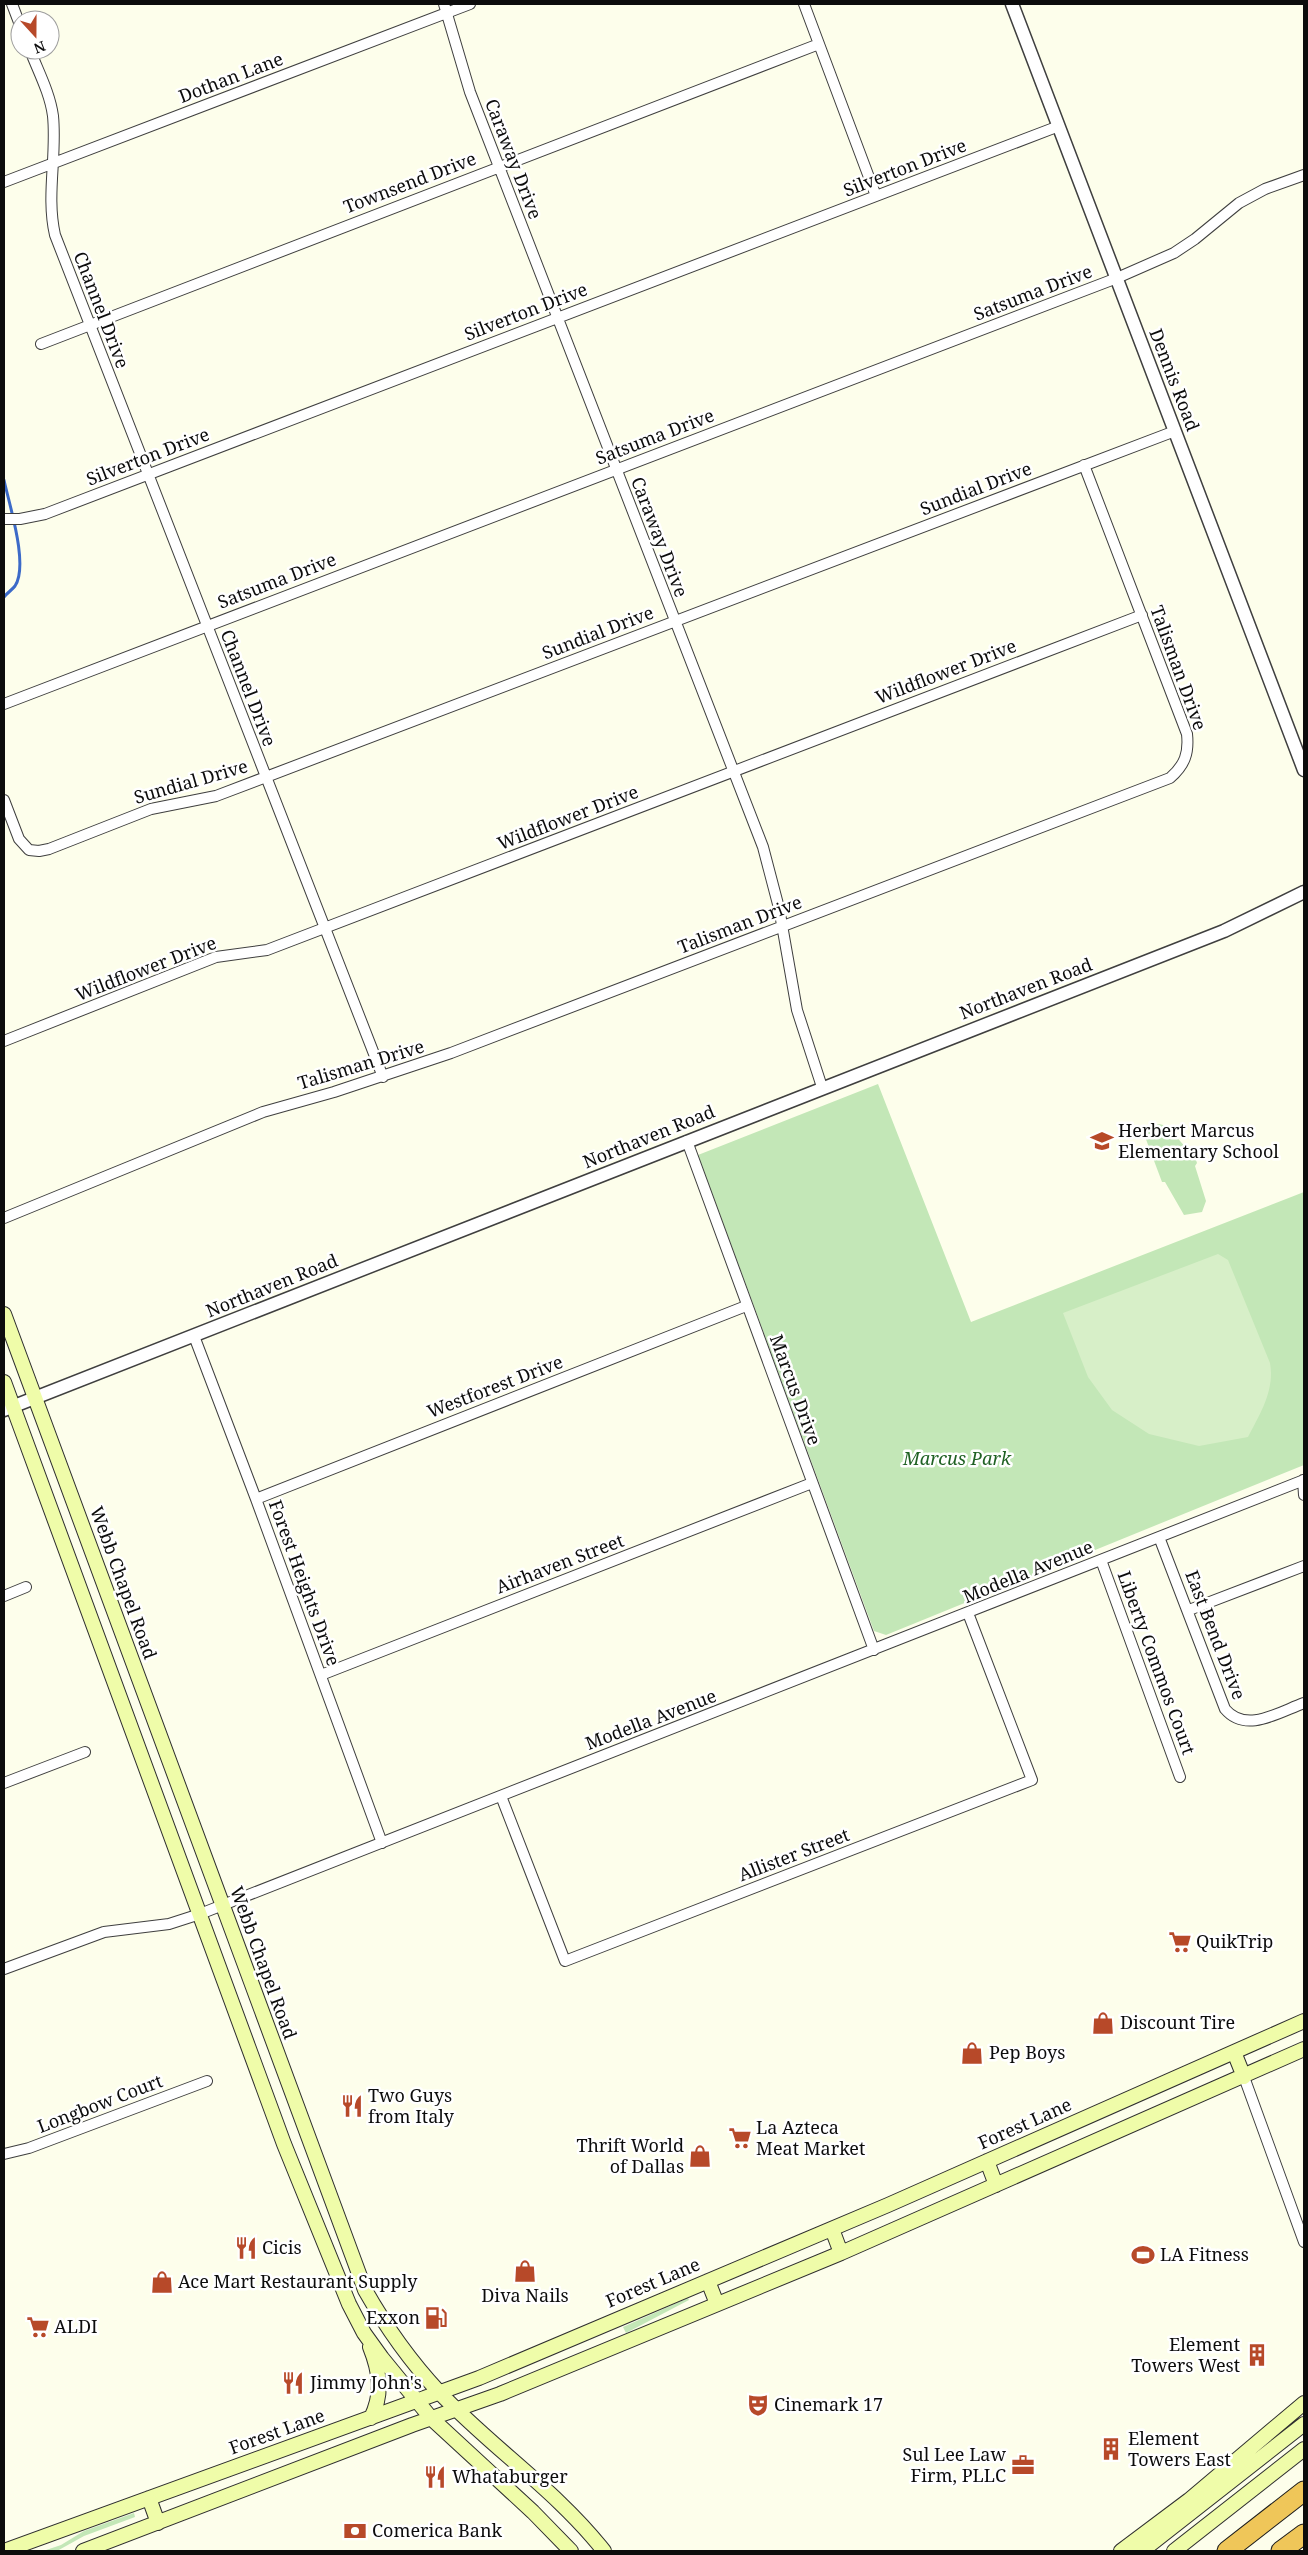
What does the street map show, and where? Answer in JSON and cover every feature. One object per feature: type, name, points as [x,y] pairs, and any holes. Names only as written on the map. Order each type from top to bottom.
[{"type":"highway","points":[[1227,2551],[1304,2492]]},
{"type":"highway","points":[[1282,2551],[1304,2534]]},
{"type":"main road","name":"Webb Chapel Road","points":[[4,1314],[365,2290],[401,2348],[440,2392],[572,2514],[604,2551]]},
{"type":"main road","points":[[4,1382],[8,1408],[200,1914],[284,2144],[349,2304],[364,2333],[379,2376],[380,2393],[371,2418]]},
{"type":"main road","name":"Forest Lane","points":[[4,2551],[440,2392],[832,2229],[1304,2021]]},
{"type":"main road","points":[[83,2551],[432,2418],[458,2410],[717,2304],[996,2185],[1304,2049]]},
{"type":"main road","points":[[1234,2052],[1244,2077]]},
{"type":"main road","points":[[986,2161],[996,2185]]},
{"type":"main road","points":[[832,2229],[841,2252]]},
{"type":"main road","points":[[327,2250],[346,2240]]},
{"type":"main road","points":[[708,2281],[717,2304]]},
{"type":"main road","points":[[364,2333],[432,2418],[533,2512],[571,2551]]},
{"type":"main road","points":[[1121,2551],[1189,2500],[1304,2403]]},
{"type":"main road","points":[[1142,2551],[1304,2424]]},
{"type":"main road","points":[[1174,2551],[1304,2449]]},
{"type":"main road","points":[[278,2452],[286,2473]]},
{"type":"main road","points":[[149,2498],[158,2523]]},
{"type":"street","name":"Dothan Lane","points":[[4,182],[445,8],[470,4]]},
{"type":"street","points":[[804,4],[876,196]]},
{"type":"street","name":"Dennis Road","points":[[1012,4],[1304,770]]},
{"type":"street","name":"Caraway Drive","points":[[445,8],[470,92],[498,167],[734,772],[773,879],[797,1010],[822,1087]]},
{"type":"street","name":"Townsend Drive","points":[[41,344],[819,44]]},
{"type":"street","name":"Channel Drive","points":[[34,60],[48,95],[53,116],[51,218],[147,476],[383,1077]]},
{"type":"street","name":"Silverton Drive","points":[[6,519],[20,519],[45,514],[147,476],[1059,126]]},
{"type":"street","name":"Satsuma Drive","points":[[4,704],[206,625],[1117,278],[1174,253],[1196,239],[1239,203],[1265,189],[1304,175]]},
{"type":"street","name":"Sundial Drive","points":[[4,800],[19,839],[29,850],[49,849],[151,808],[216,796],[1175,431]]},
{"type":"street","name":"Talisman Drive","points":[[4,1218],[263,1112],[383,1077],[451,1053],[1170,778],[1178,771],[1189,749],[1187,734],[1084,465]]},
{"type":"street","name":"Wildflower Drive","points":[[4,1041],[216,958],[267,950],[1142,615]]},
{"type":"street","name":"Northaven Road","points":[[8,1408],[822,1087],[1224,931],[1304,892]]},
{"type":"street","name":"Marcus Drive","points":[[687,1141],[746,1306],[874,1650]]},
{"type":"street","name":"Westforest Drive","points":[[256,1499],[746,1306]]},
{"type":"street","name":"Forest Heights Drive","points":[[194,1336],[382,1842]]},
{"type":"street","points":[[1304,1480],[1304,1495]]},
{"type":"street","name":"Modella Avenue","points":[[4,1969],[117,1928],[169,1924],[222,1906],[1304,1480]]},
{"type":"street","name":"Airhaven Street","points":[[321,1675],[812,1483]]},
{"type":"street","name":"East Bend Drive","points":[[1159,1537],[1189,1610],[1225,1709],[1239,1721],[1252,1722],[1304,1703]]},
{"type":"street","name":"Liberty Commos Court","points":[[1101,1560],[1180,1777]]},
{"type":"street","points":[[1189,1610],[1304,1566]]},
{"type":"street","points":[[4,1596],[26,1588]]},
{"type":"street","name":"Allister Street","points":[[502,1796],[565,1961],[1032,1780],[968,1613]]},
{"type":"street","points":[[4,1783],[85,1752]]},
{"type":"street","points":[[1244,2077],[1304,2242]]},
{"type":"street","name":"Longbow Court","points":[[4,2154],[29,2148],[207,2081]]},
{"type":"green space","name":"Marcus Park","points":[[878,1084],[971,1322],[1304,1192],[1304,1465],[886,1635],[874,1631],[698,1155]]},
{"type":"green space","points":[[1159,1124],[1167,1126],[1187,1149],[1192,1148],[1197,1163],[1195,1166],[1206,1201],[1202,1212],[1184,1215],[1165,1182],[1162,1182],[1144,1134],[1149,1126]]},
{"type":"green space","points":[[1218,1254],[1228,1260],[1270,1363],[1271,1373],[1265,1402],[1248,1437],[1199,1446],[1149,1434],[1112,1410],[1088,1377],[1063,1313]]},
{"type":"green space","points":[[688,2298],[689,2300],[626,2333],[623,2327]]},
{"type":"green space","points":[[134,2513],[135,2517],[84,2536],[57,2551],[43,2551],[61,2545],[84,2531]]},
{"type":"waterway","points":[[4,480],[17,534],[20,564],[19,576],[15,586],[4,597]]},
{"type":"place","name":"Herbert Marcus Elementary School","points":[[1102,1141]]},
{"type":"place","name":"QuikTrip","points":[[1180,1942]]},
{"type":"place","name":"Discount Tire","points":[[1103,2023]]},
{"type":"place","name":"Pep Boys","points":[[972,2053]]},
{"type":"place","name":"Two Guys from Italy","points":[[352,2106]]},
{"type":"place","name":"La Azteca Meat Market","points":[[740,2138]]},
{"type":"place","name":"Thrift World of Dallas","points":[[700,2156]]},
{"type":"place","name":"Cicis","points":[[246,2248]]},
{"type":"place","name":"LA Fitness","points":[[1143,2255]]},
{"type":"place","name":"Diva Nails","points":[[525,2271]]},
{"type":"place","name":"Ace Mart Restaurant Supply","points":[[162,2282]]},
{"type":"place","name":"Exxon","points":[[436,2318]]},
{"type":"place","name":"ALDI","points":[[38,2327]]},
{"type":"place","name":"Element Towers West","points":[[1257,2355]]},
{"type":"place","name":"Jimmy John's","points":[[293,2383]]},
{"type":"place","name":"Cinemark 17","points":[[758,2405]]},
{"type":"place","name":"Element Towers East","points":[[1111,2449]]},
{"type":"place","name":"Sul Lee Law Firm, PLLC","points":[[1023,2465]]},
{"type":"place","name":"Whataburger","points":[[435,2477]]},
{"type":"place","name":"Comerica Bank","points":[[355,2531]]}]
